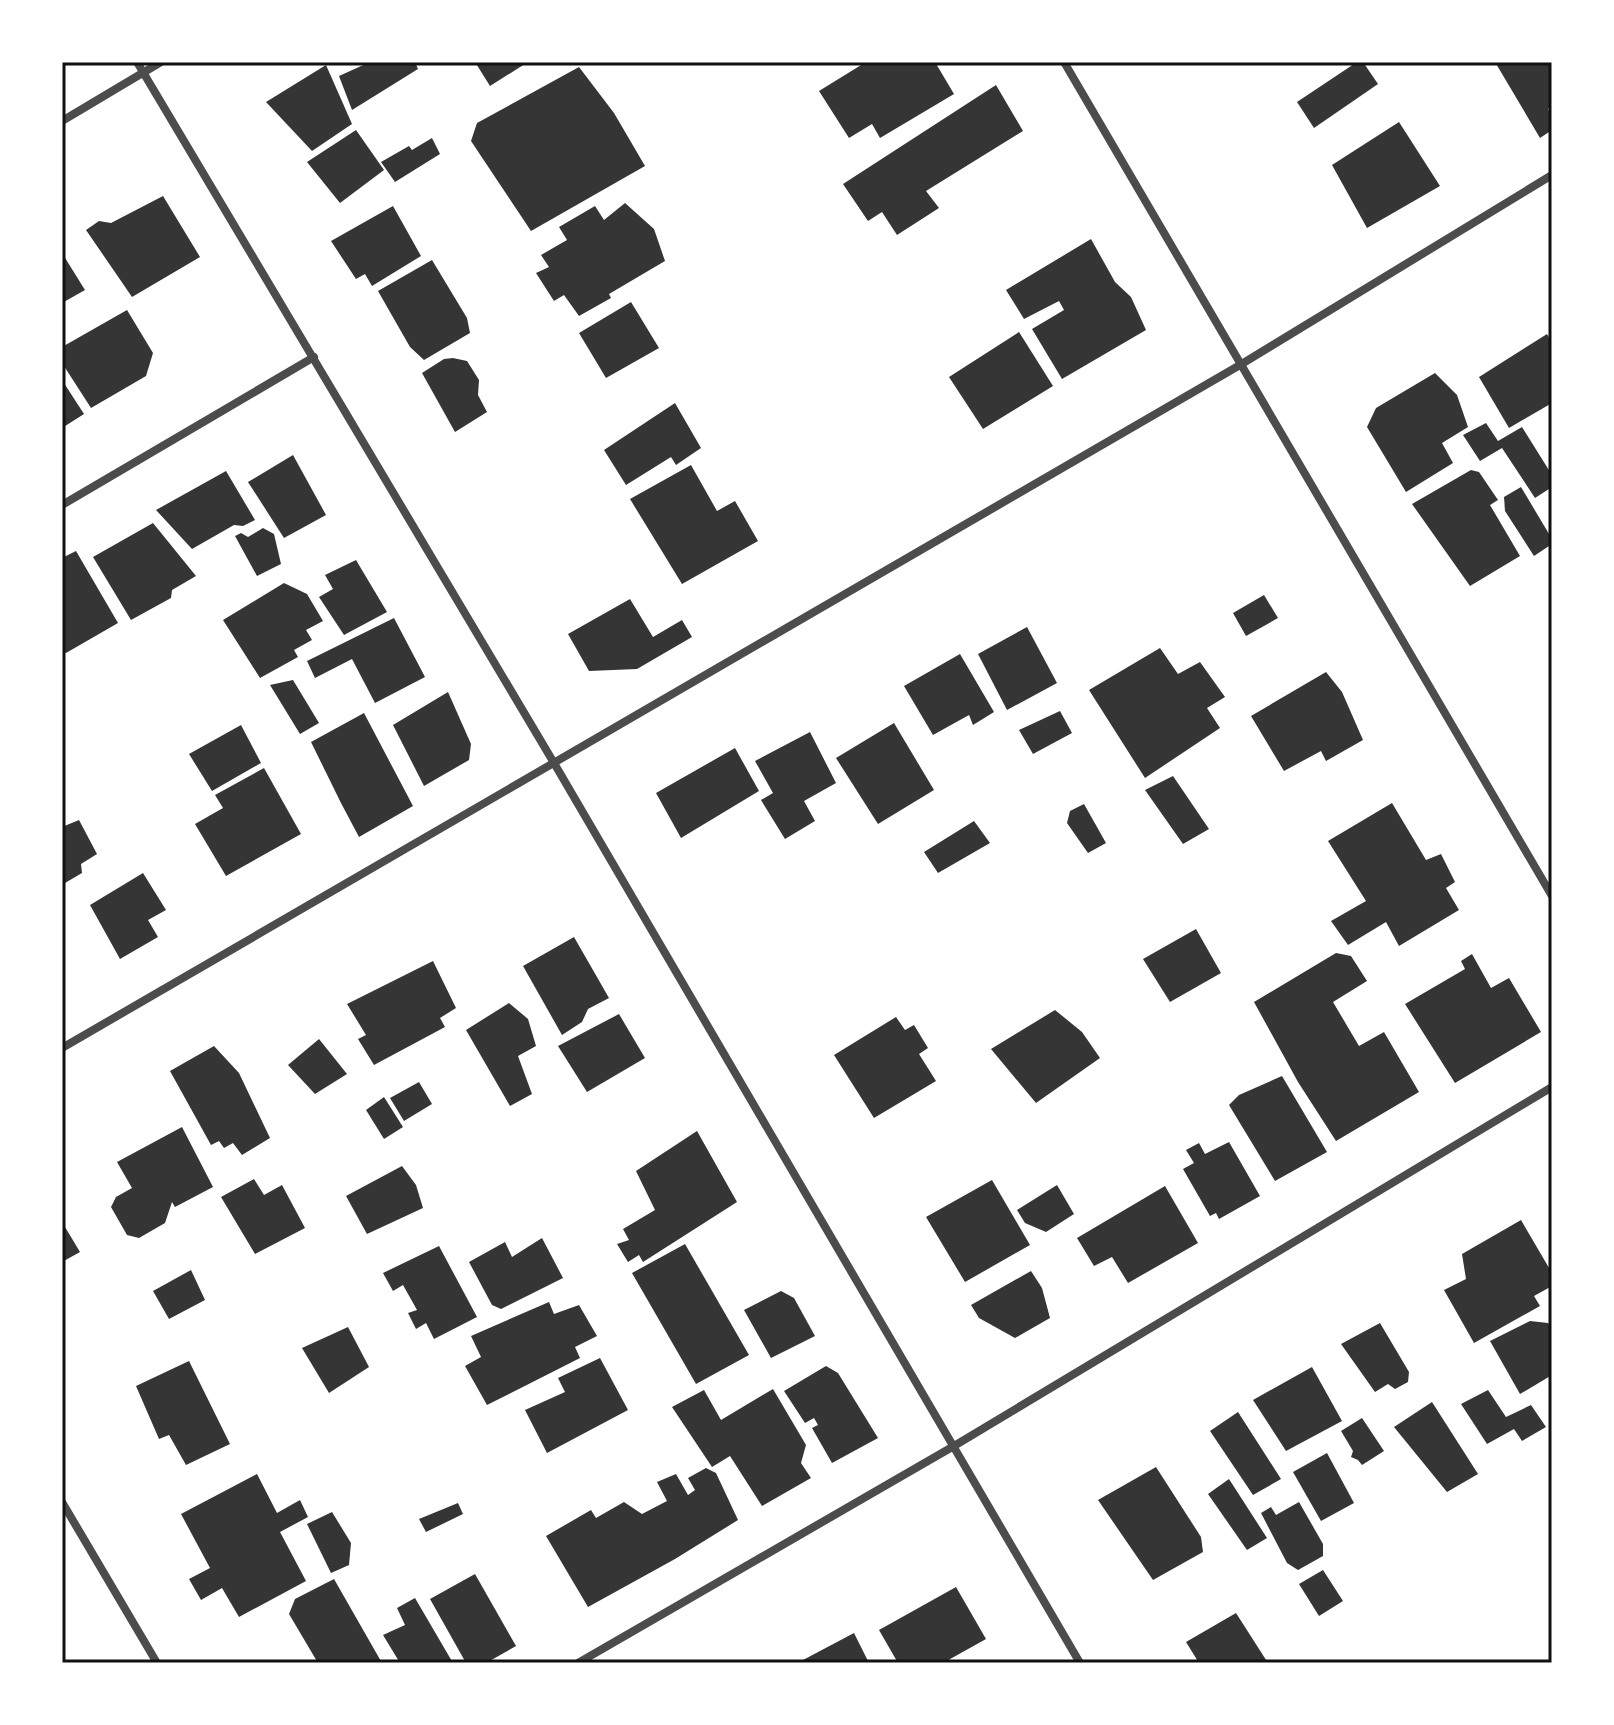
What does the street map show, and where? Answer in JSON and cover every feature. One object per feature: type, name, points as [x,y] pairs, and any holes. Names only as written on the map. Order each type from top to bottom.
[{"type":"street","points":[[137,62],[554,763],[1080,1663]]},
{"type":"street","points":[[62,121],[161,62]]},
{"type":"street","points":[[1064,62],[1552,896]]},
{"type":"street","points":[[62,1048],[1240,365],[1552,175]]},
{"type":"street","points":[[62,505],[314,357]]},
{"type":"street","points":[[578,1663],[954,1446],[1552,1087]]},
{"type":"street","points":[[62,1502],[157,1663]]},
{"type":"building","points":[[370,62],[415,62],[418,69],[352,110],[339,76]]},
{"type":"building","points":[[475,62],[528,62],[490,86]]},
{"type":"building","points":[[866,62],[935,62],[954,94],[880,138],[872,124],[849,138],[819,91]]},
{"type":"building","points":[[1357,62],[1363,62],[1378,84],[1314,128],[1297,102]]},
{"type":"building","points":[[1495,62],[1552,62],[1552,106],[1548,109],[1552,116],[1552,130],[1540,138]]},
{"type":"building","points":[[326,65],[352,124],[312,151],[266,102]]},
{"type":"building","points":[[579,67],[614,113],[645,166],[531,231],[471,141],[477,123]]},
{"type":"building","points":[[996,85],[1023,131],[926,191],[939,208],[897,235],[882,212],[868,221],[843,184]]},
{"type":"building","points":[[1399,122],[1440,186],[1367,228],[1332,165]]},
{"type":"building","points":[[356,130],[384,170],[340,203],[307,162]]},
{"type":"building","points":[[432,138],[440,154],[395,182],[381,162],[409,146],[412,150]]},
{"type":"building","points":[[163,196],[200,257],[132,297],[86,230],[99,221],[111,223]]},
{"type":"building","points":[[625,203],[654,229],[665,261],[579,316],[564,295],[554,301],[536,273],[549,267],[541,255],[567,240],[559,227],[595,206],[604,220]]},
{"type":"building","points":[[393,206],[421,256],[372,286],[365,274],[356,279],[331,241]]},
{"type":"building","points":[[1091,239],[1115,282],[1131,297],[1146,330],[1062,379],[1032,329],[1064,310],[1059,301],[1024,319],[1006,290]]},
{"type":"building","points":[[62,253],[85,290],[62,303]]},
{"type":"building","points":[[432,260],[467,318],[470,333],[424,360],[410,347],[378,291]]},
{"type":"building","points":[[631,302],[659,348],[606,378],[579,333]]},
{"type":"building","points":[[127,310],[153,353],[146,376],[91,408],[62,363],[62,347]]},
{"type":"building","points":[[1019,332],[1053,386],[983,429],[949,377]]},
{"type":"building","points":[[1547,334],[1552,343],[1552,403],[1509,428],[1479,377]]},
{"type":"building","points":[[444,359],[467,361],[479,380],[478,395],[487,412],[455,432],[422,373]]},
{"type":"building","points":[[1435,373],[1457,395],[1468,427],[1442,443],[1453,463],[1406,492],[1367,427],[1376,408]]},
{"type":"building","points":[[62,380],[84,414],[62,428]]},
{"type":"building","points":[[675,403],[701,448],[676,465],[671,457],[626,485],[604,450]]},
{"type":"building","points":[[1486,423],[1498,441],[1522,427],[1552,475],[1552,487],[1535,498],[1502,448],[1480,461],[1463,435]]},
{"type":"building","points":[[293,455],[326,515],[284,538],[248,482]]},
{"type":"building","points":[[691,465],[717,511],[735,501],[758,541],[682,584],[630,499]]},
{"type":"building","points":[[1471,470],[1479,472],[1498,500],[1490,505],[1520,556],[1470,586],[1412,504]]},
{"type":"building","points":[[226,471],[255,520],[243,526],[234,525],[192,549],[156,510]]},
{"type":"building","points":[[1521,487],[1552,539],[1552,544],[1534,556],[1505,511],[1504,497]]},
{"type":"building","points":[[153,523],[196,576],[172,590],[171,598],[131,620],[93,557]]},
{"type":"building","points":[[263,528],[274,534],[281,564],[257,576],[235,536],[241,533],[248,537]]},
{"type":"building","points":[[76,551],[118,623],[66,653],[62,651],[62,558]]},
{"type":"building","points":[[356,560],[387,612],[344,635],[319,597],[333,589],[325,575]]},
{"type":"building","points":[[284,583],[307,594],[323,621],[306,630],[312,640],[294,650],[298,657],[260,678],[223,620]]},
{"type":"building","points":[[1264,595],[1278,618],[1246,636],[1233,613]]},
{"type":"building","points":[[630,599],[653,637],[682,620],[692,637],[637,669],[589,671],[568,634]]},
{"type":"building","points":[[394,618],[425,677],[375,703],[352,659],[315,678],[307,661]]},
{"type":"building","points":[[1027,627],[1057,683],[1007,710],[978,654]]},
{"type":"building","points":[[1160,648],[1178,674],[1200,662],[1225,697],[1207,708],[1220,728],[1145,778],[1089,690]]},
{"type":"building","points":[[960,654],[994,712],[973,725],[969,715],[933,735],[904,686]]},
{"type":"building","points":[[1326,672],[1342,692],[1363,740],[1326,761],[1321,751],[1284,771],[1251,716]]},
{"type":"building","points":[[293,680],[319,723],[300,734],[270,685]]},
{"type":"building","points":[[448,692],[471,744],[469,760],[424,786],[393,725]]},
{"type":"building","points":[[1060,711],[1072,733],[1033,754],[1019,730]]},
{"type":"building","points":[[364,713],[413,806],[359,837],[311,742]]},
{"type":"building","points":[[894,723],[934,790],[878,824],[836,758]]},
{"type":"building","points":[[241,725],[261,763],[212,791],[189,754]]},
{"type":"building","points":[[810,732],[836,783],[804,801],[815,821],[785,839],[761,800],[773,793],[755,761]]},
{"type":"building","points":[[735,748],[759,791],[681,838],[656,793]]},
{"type":"building","points":[[264,768],[301,834],[226,876],[195,824],[223,808],[215,795]]},
{"type":"building","points":[[1173,776],[1209,829],[1183,844],[1145,790]]},
{"type":"building","points":[[1392,803],[1426,860],[1441,854],[1455,882],[1446,888],[1459,910],[1399,946],[1386,922],[1348,945],[1331,921],[1366,901],[1328,841]]},
{"type":"building","points":[[1084,804],[1106,843],[1088,853],[1067,823],[1070,811]]},
{"type":"building","points":[[79,820],[97,854],[81,864],[82,873],[65,883],[62,878],[62,827]]},
{"type":"building","points":[[974,821],[990,843],[938,873],[924,852]]},
{"type":"building","points":[[143,873],[166,910],[148,920],[158,937],[120,959],[90,905]]},
{"type":"building","points":[[1196,929],[1221,973],[1170,1002],[1143,959]]},
{"type":"building","points":[[574,937],[609,998],[588,1009],[582,1022],[562,1035],[523,966]]},
{"type":"building","points":[[1336,953],[1351,956],[1367,981],[1333,1002],[1359,1046],[1384,1032],[1419,1092],[1336,1141],[1298,1082],[1254,1002]]},
{"type":"building","points":[[1472,954],[1491,988],[1509,978],[1541,1032],[1455,1083],[1405,1004],[1465,969],[1461,961]]},
{"type":"building","points":[[433,961],[456,1008],[440,1018],[445,1027],[374,1065],[358,1039],[366,1035],[347,1004]]},
{"type":"building","points":[[509,1003],[528,1019],[536,1046],[518,1056],[532,1094],[510,1106],[466,1030]]},
{"type":"building","points":[[1055,1010],[1082,1032],[1100,1058],[1036,1103],[991,1049]]},
{"type":"building","points":[[619,1014],[645,1058],[587,1092],[558,1046]]},
{"type":"building","points":[[896,1017],[905,1030],[914,1025],[928,1048],[919,1054],[936,1081],[874,1118],[834,1055]]},
{"type":"building","points":[[319,1039],[347,1074],[315,1094],[288,1065]]},
{"type":"building","points":[[214,1046],[239,1073],[270,1138],[242,1155],[233,1143],[224,1148],[219,1141],[211,1145],[170,1071]]},
{"type":"building","points":[[1282,1076],[1327,1152],[1275,1181],[1229,1105],[1239,1095]]},
{"type":"building","points":[[419,1082],[432,1104],[404,1121],[390,1098]]},
{"type":"building","points":[[384,1097],[403,1127],[384,1139],[366,1110]]},
{"type":"building","points":[[182,1127],[213,1187],[175,1207],[172,1202],[165,1223],[139,1238],[127,1235],[111,1207],[116,1197],[132,1188],[117,1162]]},
{"type":"building","points":[[697,1131],[737,1202],[643,1262],[639,1255],[628,1262],[617,1244],[629,1240],[623,1229],[655,1210],[636,1171]]},
{"type":"building","points":[[1229,1142],[1260,1196],[1219,1219],[1216,1213],[1210,1216],[1183,1169],[1194,1163],[1186,1150],[1199,1143],[1205,1154]]},
{"type":"building","points":[[402,1166],[416,1185],[423,1208],[367,1234],[346,1196]]},
{"type":"building","points":[[254,1179],[264,1195],[282,1185],[305,1228],[255,1254],[221,1197]]},
{"type":"building","points":[[992,1180],[1030,1245],[965,1282],[926,1217]]},
{"type":"building","points":[[1057,1185],[1074,1214],[1046,1232],[1025,1223],[1017,1210]]},
{"type":"building","points":[[1165,1186],[1198,1243],[1128,1283],[1112,1257],[1094,1266],[1077,1238]]},
{"type":"building","points":[[1521,1220],[1552,1273],[1552,1286],[1534,1296],[1540,1306],[1474,1343],[1444,1290],[1466,1279],[1462,1254]]},
{"type":"building","points":[[62,1222],[80,1252],[62,1262]]},
{"type":"building","points":[[542,1238],[563,1278],[501,1309],[492,1305],[469,1262],[505,1242],[512,1257]]},
{"type":"building","points":[[685,1244],[749,1355],[696,1384],[632,1273]]},
{"type":"building","points":[[439,1246],[477,1317],[434,1339],[426,1323],[416,1329],[408,1313],[417,1310],[403,1285],[393,1291],[383,1273]]},
{"type":"building","points":[[191,1270],[205,1300],[169,1319],[153,1291]]},
{"type":"building","points":[[1031,1271],[1042,1288],[1050,1318],[1015,1338],[979,1318],[971,1305]]},
{"type":"building","points":[[781,1291],[794,1298],[815,1336],[771,1358],[744,1310]]},
{"type":"building","points":[[549,1302],[554,1314],[579,1305],[597,1336],[575,1347],[580,1358],[487,1405],[465,1366],[481,1357],[471,1336]]},
{"type":"building","points":[[1530,1321],[1548,1323],[1552,1329],[1552,1375],[1520,1394],[1490,1341]]},
{"type":"building","points":[[1380,1323],[1409,1372],[1408,1382],[1395,1389],[1388,1384],[1375,1392],[1341,1344]]},
{"type":"building","points":[[348,1327],[369,1367],[329,1393],[302,1348]]},
{"type":"building","points":[[600,1358],[628,1410],[547,1453],[525,1410],[565,1392],[558,1378]]},
{"type":"building","points":[[189,1361],[230,1444],[186,1465],[169,1435],[159,1439],[136,1386]]},
{"type":"building","points":[[826,1366],[838,1373],[878,1438],[832,1463],[812,1428],[818,1425],[814,1418],[805,1423],[784,1391]]},
{"type":"building","points":[[1312,1367],[1342,1421],[1286,1451],[1253,1400]]},
{"type":"building","points":[[773,1389],[806,1445],[801,1463],[811,1478],[762,1506],[730,1456],[712,1467],[672,1407],[704,1390],[721,1420]]},
{"type":"building","points":[[1488,1390],[1506,1417],[1531,1405],[1546,1427],[1522,1441],[1514,1429],[1487,1444],[1461,1404]]},
{"type":"building","points":[[1432,1402],[1478,1474],[1447,1492],[1394,1427]]},
{"type":"building","points":[[1238,1412],[1281,1479],[1253,1495],[1210,1431]]},
{"type":"building","points":[[1362,1418],[1384,1451],[1362,1465],[1351,1457],[1353,1451],[1341,1431]]},
{"type":"building","points":[[1327,1453],[1354,1503],[1321,1521],[1293,1472]]},
{"type":"building","points":[[1156,1467],[1201,1537],[1203,1552],[1153,1580],[1098,1500]]},
{"type":"building","points":[[706,1468],[716,1473],[738,1520],[588,1607],[546,1536],[591,1510],[596,1518],[624,1502],[642,1514],[667,1501],[657,1482],[676,1474],[688,1495],[695,1490],[688,1478]]},
{"type":"building","points":[[257,1474],[277,1513],[300,1500],[308,1517],[280,1532],[306,1581],[239,1617],[222,1588],[201,1600],[189,1579],[210,1568],[181,1514]]},
{"type":"building","points":[[1229,1479],[1267,1538],[1247,1550],[1208,1494]]},
{"type":"building","points":[[1299,1502],[1323,1544],[1323,1556],[1298,1570],[1287,1563],[1261,1513],[1271,1507],[1276,1515]]},
{"type":"building","points":[[458,1503],[463,1514],[426,1532],[419,1519]]},
{"type":"building","points":[[332,1512],[351,1543],[349,1565],[331,1573],[307,1524]]},
{"type":"building","points":[[1323,1570],[1343,1601],[1319,1616],[1299,1584]]},
{"type":"building","points":[[475,1574],[516,1646],[486,1663],[466,1663],[430,1599]]},
{"type":"building","points":[[334,1579],[382,1663],[318,1663],[289,1614],[295,1599]]},
{"type":"building","points":[[956,1587],[986,1639],[943,1663],[898,1663],[879,1630]]},
{"type":"building","points":[[415,1598],[453,1663],[400,1663],[383,1635],[405,1625],[397,1608]]},
{"type":"building","points":[[1236,1613],[1268,1663],[1199,1663],[1186,1642]]},
{"type":"building","points":[[854,1633],[869,1663],[805,1663],[803,1660]]}]
